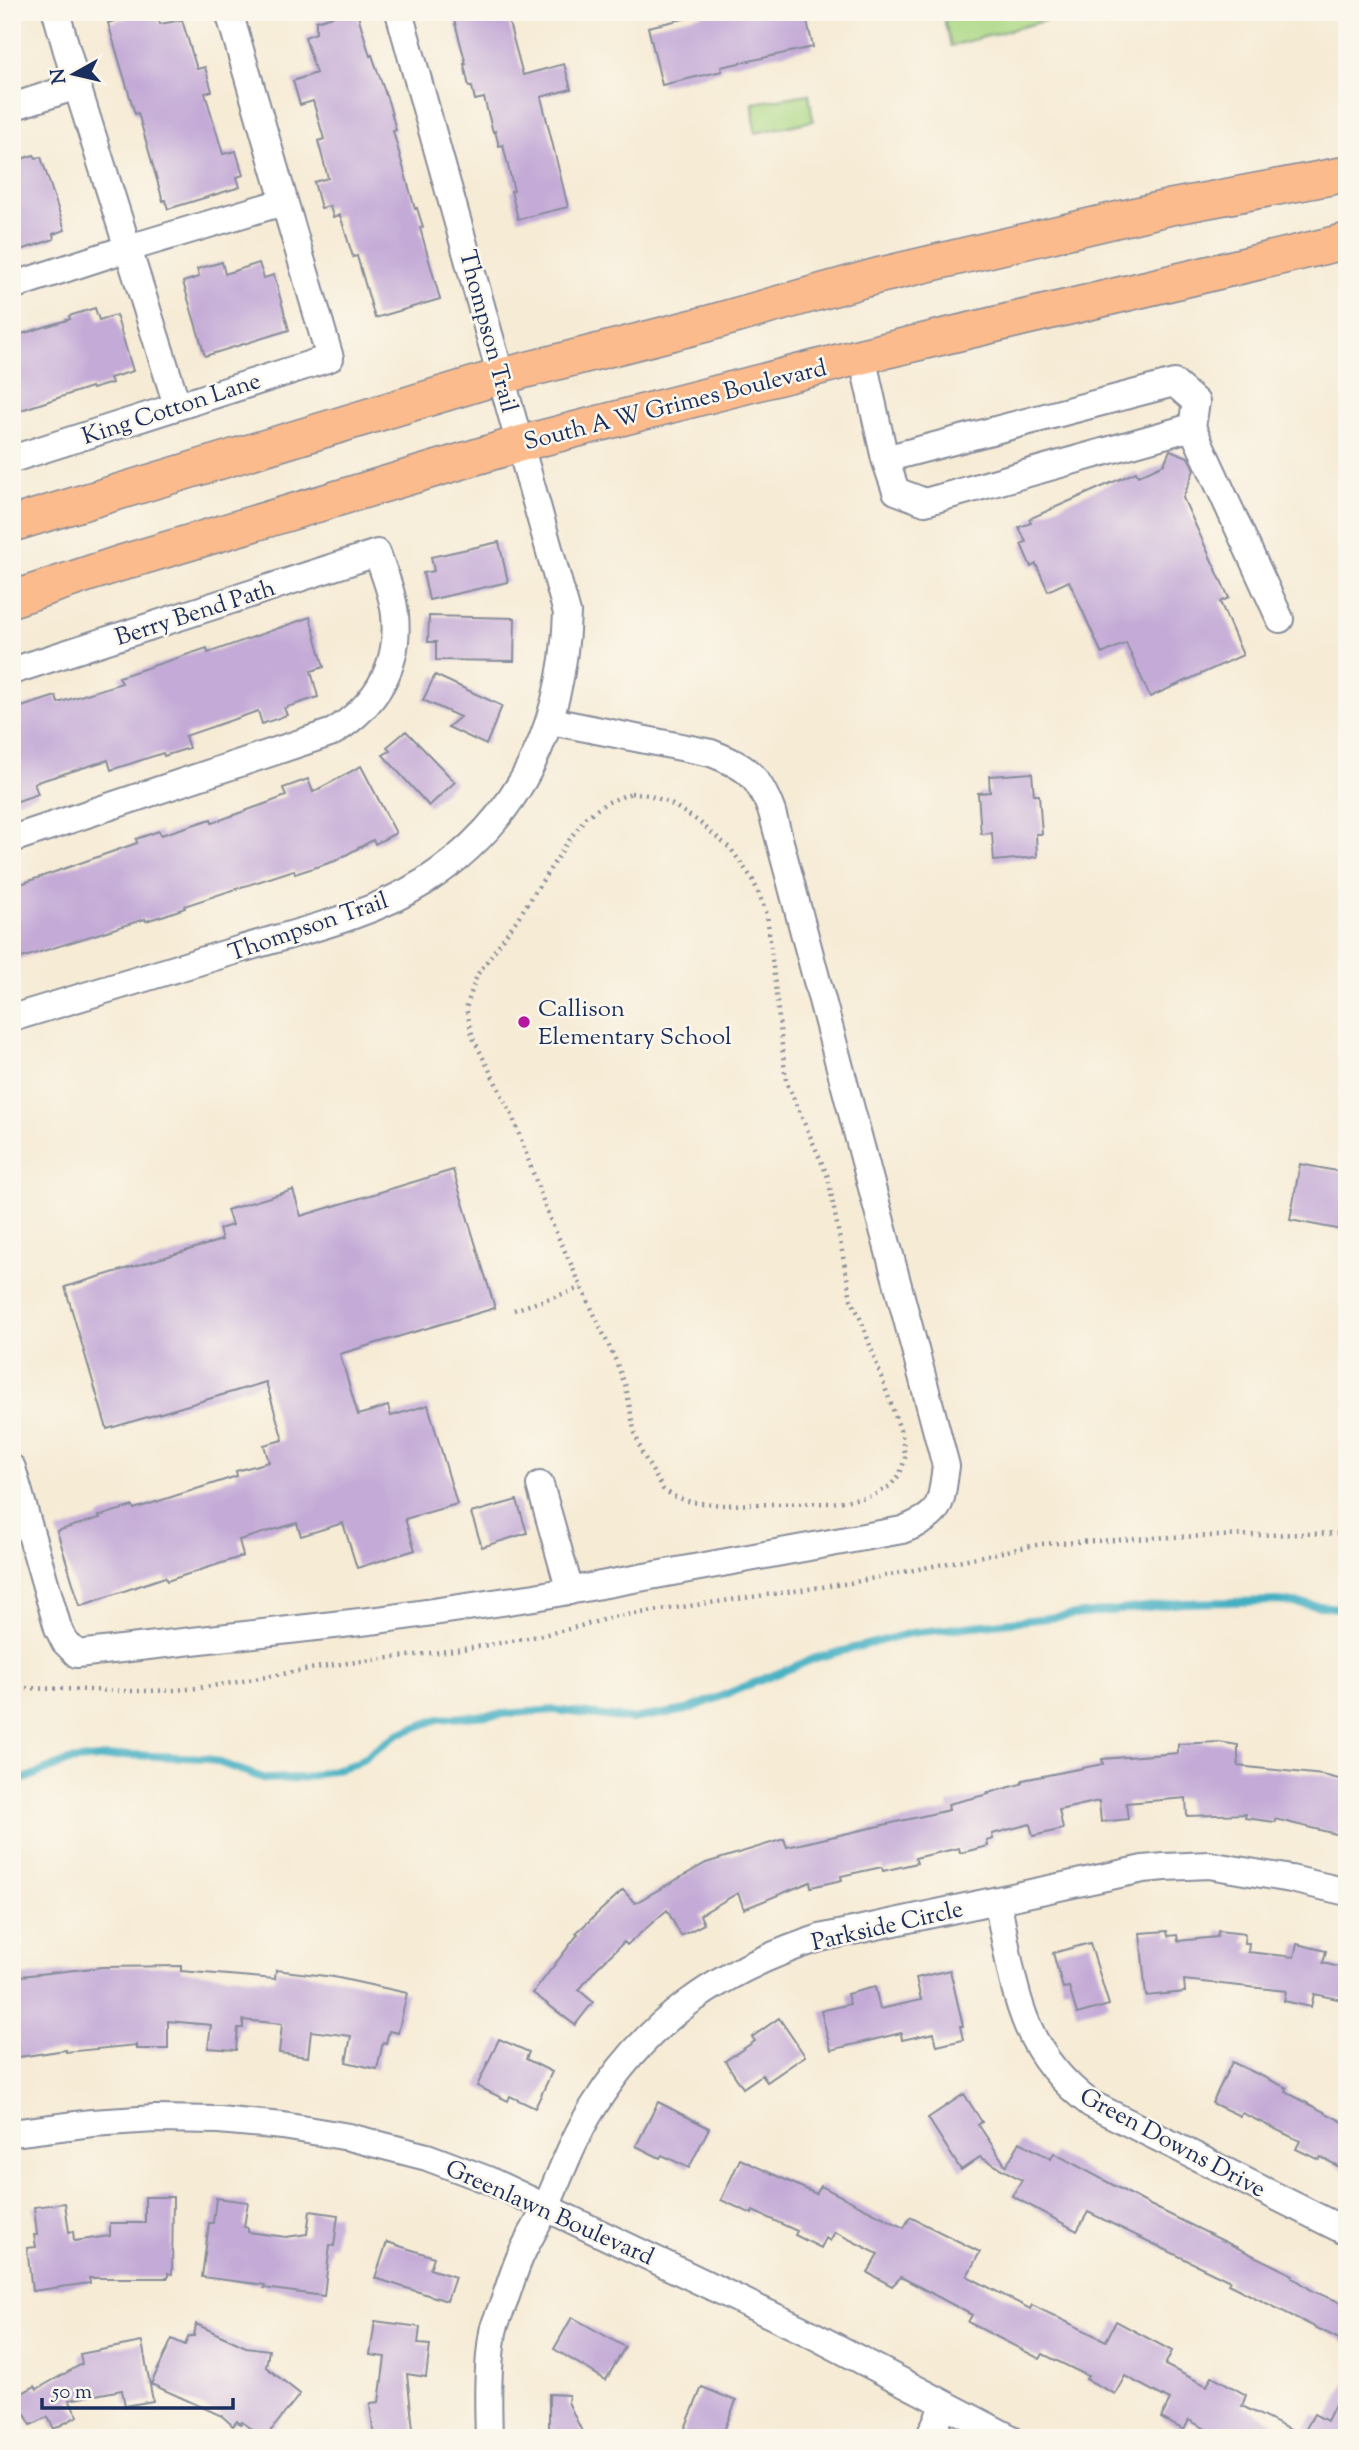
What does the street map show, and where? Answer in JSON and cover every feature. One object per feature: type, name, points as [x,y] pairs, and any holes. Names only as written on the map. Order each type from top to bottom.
[{"type":"main road","points":[[12,524],[502,376],[706,324],[877,276],[1171,207],[1347,174]]},
{"type":"main road","name":"South A W Grimes Boulevard","points":[[12,599],[118,564],[519,444],[862,356],[1347,241]]},
{"type":"street","points":[[56,12],[177,405]]},
{"type":"street","points":[[12,286],[283,202],[229,12]]},
{"type":"street","name":"Thompson Trail","points":[[12,1018],[353,915],[424,882],[480,836],[507,806],[528,775],[551,721],[565,653],[566,613],[400,12]]},
{"type":"street","points":[[12,107],[77,86]]},
{"type":"street","name":"King Cotton Lane","points":[[12,460],[330,358],[283,202]]},
{"type":"street","points":[[862,356],[885,459],[896,491],[925,502],[1192,427]]},
{"type":"street","points":[[885,459],[1174,383],[1196,402],[1192,427],[1280,619]]},
{"type":"street","name":"Berry Bend Path","points":[[12,671],[377,553],[391,594],[395,617],[390,664],[381,687],[352,721],[333,733],[12,839]]},
{"type":"street","points":[[12,1468],[58,1628],[65,1642],[77,1654],[378,1620],[570,1591],[902,1530],[924,1521],[939,1508],[946,1466],[772,812],[764,791],[751,774],[711,753],[551,721]]},
{"type":"street","points":[[540,1485],[570,1591]]},
{"type":"street","name":"Parkside Circle","points":[[489,2438],[487,2394],[494,2330],[520,2257],[591,2110],[615,2074],[661,2024],[696,1996],[735,1971],[820,1938],[1143,1869],[1209,1865],[1292,1879],[1347,1892]]},
{"type":"street","name":"Green Downs Drive","points":[[997,1900],[1025,2023],[1041,2054],[1064,2082],[1091,2104],[1347,2232]]},
{"type":"street","name":"Greenlawn Boulevard","points":[[12,2133],[92,2123],[155,2119],[219,2120],[283,2126],[349,2137],[427,2157],[488,2180],[809,2333],[1010,2438]]},
{"type":"street","points":[[929,2438],[944,2405]]},
{"type":"path","points":[[631,793],[648,795],[668,802],[698,821],[731,849],[753,880],[767,914],[786,1081],[828,1177],[852,1299],[902,1435],[905,1458],[900,1474],[890,1486],[872,1496],[832,1503],[722,1506],[691,1502],[673,1496],[663,1489],[642,1453],[634,1430],[626,1387],[581,1288],[548,1217],[512,1115],[473,1038],[466,1008],[477,975],[586,817],[606,803],[631,793]]},
{"type":"path","points":[[514,1310],[581,1288]]},
{"type":"path","points":[[12,1688],[67,1688],[116,1692],[186,1689],[230,1683],[333,1665],[505,1643],[612,1617],[850,1583],[1041,1544],[1171,1537],[1347,1533]]},
{"type":"green space","points":[[942,12],[1068,12],[1062,16],[951,46]]},
{"type":"green space","points":[[809,94],[813,121],[755,133],[753,103]]},
{"type":"building","points":[[144,12],[156,12],[160,24],[182,20],[197,69],[205,67],[212,91],[205,93],[223,154],[236,151],[243,175],[237,177],[240,187],[168,209],[165,200],[163,201],[108,23]]},
{"type":"building","points":[[346,12],[357,12],[370,56],[372,55],[389,104],[396,130],[393,131],[415,209],[417,208],[423,227],[420,228],[440,299],[375,318],[357,256],[353,257],[340,215],[333,217],[330,206],[321,208],[314,182],[328,178],[318,141],[324,139],[313,101],[300,105],[293,81],[316,73],[305,37],[316,33],[316,21]]},
{"type":"building","points":[[452,12],[506,12],[523,75],[564,64],[571,89],[541,97],[568,207],[518,219],[503,145],[499,146],[495,131],[493,132],[484,98],[475,100],[472,87],[469,87],[466,64]]},
{"type":"building","points":[[714,12],[805,12],[813,47],[721,67],[722,71],[662,85],[648,27]]},
{"type":"building","points":[[34,155],[36,158],[41,157],[65,230],[53,234],[54,239],[12,253],[12,162]]},
{"type":"building","points":[[222,262],[225,274],[259,263],[264,278],[274,275],[289,330],[205,356],[183,282],[199,277],[197,269]]},
{"type":"building","points":[[95,308],[99,320],[116,315],[133,371],[110,378],[112,383],[92,389],[91,387],[12,413],[12,337],[70,319],[69,316]]},
{"type":"building","points":[[1170,450],[1188,457],[1194,470],[1183,498],[1229,598],[1220,602],[1243,655],[1150,697],[1126,643],[1102,654],[1069,581],[1048,591],[1036,564],[1031,567],[1021,544],[1026,542],[1019,527],[1031,523],[1029,519],[1136,472],[1138,476],[1164,464]]},
{"type":"building","points":[[499,542],[508,582],[429,600],[423,573],[434,571],[431,557]]},
{"type":"building","points":[[429,616],[515,618],[514,661],[436,660],[436,642],[428,642]]},
{"type":"building","points":[[310,617],[324,667],[311,671],[318,697],[284,708],[287,715],[262,724],[258,711],[185,736],[189,748],[164,756],[163,753],[111,770],[108,760],[34,783],[38,794],[12,803],[12,710],[56,696],[58,703],[122,683],[119,677],[207,648],[208,653]]},
{"type":"building","points":[[435,675],[502,706],[486,745],[448,727],[460,717],[423,700]]},
{"type":"building","points":[[406,731],[455,782],[429,806],[383,755],[390,751],[387,747]]},
{"type":"building","points":[[361,766],[396,833],[375,844],[373,840],[335,861],[295,874],[294,870],[184,906],[185,908],[165,915],[12,961],[12,887],[137,843],[136,839],[159,831],[161,835],[211,819],[212,823],[270,802],[286,796],[283,788],[308,779],[313,792]]},
{"type":"building","points":[[1032,773],[1034,795],[1039,795],[1042,834],[1036,834],[1037,857],[994,861],[992,833],[981,834],[978,793],[990,792],[989,776]]},
{"type":"building","points":[[1300,1164],[1347,1173],[1347,1231],[1290,1220]]},
{"type":"building","points":[[453,1170],[495,1308],[340,1354],[358,1415],[388,1406],[391,1416],[428,1405],[457,1504],[405,1519],[415,1550],[357,1568],[343,1523],[301,1536],[297,1523],[239,1540],[243,1556],[167,1581],[165,1577],[80,1606],[57,1531],[237,1476],[236,1471],[269,1462],[264,1445],[283,1440],[266,1382],[107,1429],[65,1287],[222,1240],[219,1229],[232,1225],[227,1210],[293,1190],[301,1216]]},
{"type":"building","points":[[517,1500],[527,1533],[482,1547],[471,1513]]},
{"type":"building","points":[[1219,1742],[1238,1745],[1238,1766],[1323,1775],[1347,1781],[1347,1822],[1344,1836],[1275,1819],[1275,1822],[1245,1818],[1246,1814],[1187,1816],[1186,1798],[1126,1803],[1128,1819],[1101,1822],[1099,1801],[1059,1810],[1063,1829],[1033,1836],[1030,1824],[992,1834],[993,1839],[987,1841],[988,1846],[960,1853],[959,1848],[915,1858],[917,1863],[883,1871],[882,1867],[841,1876],[842,1880],[811,1887],[810,1882],[744,1909],[738,1893],[700,1915],[704,1924],[681,1936],[667,1910],[627,1945],[624,1942],[579,1990],[593,2002],[575,2025],[533,1993],[578,1934],[576,1933],[623,1890],[635,1903],[706,1863],[784,1839],[787,1847],[949,1810],[948,1804],[1021,1784],[1023,1780],[1103,1764],[1102,1759],[1178,1753],[1178,1744]]},
{"type":"building","points":[[1167,1931],[1168,1936],[1177,1935],[1178,1941],[1217,1937],[1218,1931],[1245,1934],[1244,1943],[1249,1943],[1248,1952],[1294,1957],[1297,1944],[1326,1951],[1323,1963],[1347,1969],[1347,2001],[1314,1994],[1311,2007],[1284,2001],[1286,1991],[1184,1980],[1185,1992],[1146,1996],[1140,1933]]},
{"type":"building","points":[[1090,1943],[1109,2005],[1077,2014],[1069,1987],[1063,1988],[1053,1953]]},
{"type":"building","points":[[181,1966],[181,1971],[275,1979],[276,1970],[334,1977],[407,1993],[398,2033],[389,2031],[386,2043],[383,2042],[377,2069],[346,2062],[351,2036],[311,2031],[308,2057],[279,2053],[282,2024],[243,2020],[243,2028],[238,2028],[236,2050],[208,2048],[211,2025],[168,2021],[168,2049],[136,2049],[136,2045],[66,2050],[12,2058],[12,1977],[102,1967]]},
{"type":"building","points":[[950,1970],[963,2026],[960,2026],[963,2040],[937,2046],[934,2033],[902,2040],[901,2033],[831,2050],[821,2011],[850,2004],[847,1994],[875,1987],[880,2009],[921,2000],[916,1978]]},
{"type":"building","points":[[779,2018],[805,2056],[767,2082],[762,2075],[743,2088],[725,2061],[755,2041],[752,2037]]},
{"type":"building","points":[[499,2039],[529,2052],[526,2059],[552,2072],[535,2108],[510,2096],[508,2101],[477,2086]]},
{"type":"building","points":[[1232,2062],[1287,2088],[1286,2092],[1347,2124],[1347,2171],[1321,2157],[1319,2160],[1296,2149],[1300,2141],[1242,2113],[1240,2116],[1212,2103]]},
{"type":"building","points":[[964,2094],[982,2122],[978,2124],[1006,2166],[1020,2142],[1051,2159],[1054,2153],[1150,2205],[1293,2275],[1292,2277],[1313,2291],[1347,2305],[1347,2343],[1228,2284],[1230,2281],[1088,2212],[1077,2231],[1012,2196],[1022,2180],[980,2157],[961,2170],[928,2118]]},
{"type":"building","points":[[658,2102],[709,2128],[689,2168],[636,2146]]},
{"type":"building","points":[[740,2159],[816,2194],[821,2186],[904,2228],[910,2217],[980,2252],[967,2276],[1030,2309],[1032,2305],[1106,2341],[1116,2321],[1172,2351],[1165,2365],[1207,2386],[1212,2376],[1246,2395],[1242,2406],[1302,2436],[1314,2414],[1327,2421],[1347,2380],[1347,2438],[1223,2438],[1189,2420],[1184,2430],[1161,2418],[1170,2400],[1125,2376],[1115,2394],[1086,2379],[1088,2376],[1043,2354],[1040,2359],[968,2322],[972,2315],[901,2277],[892,2286],[868,2273],[878,2254],[835,2232],[830,2241],[826,2238],[821,2248],[795,2235],[797,2231],[721,2200]]},
{"type":"building","points":[[145,2197],[173,2197],[172,2274],[168,2273],[168,2278],[89,2278],[90,2283],[32,2291],[27,2248],[36,2247],[34,2207],[65,2203],[69,2232],[73,2231],[74,2241],[110,2236],[110,2223],[145,2223]]},
{"type":"building","points":[[216,2198],[248,2202],[244,2227],[248,2228],[248,2232],[286,2237],[307,2234],[310,2211],[338,2215],[334,2246],[330,2245],[324,2296],[202,2277],[209,2223],[213,2223]]},
{"type":"building","points":[[387,2242],[434,2257],[430,2269],[455,2277],[447,2301],[375,2278]]},
{"type":"building","points":[[572,2317],[625,2347],[606,2380],[554,2349]]},
{"type":"building","points":[[375,2321],[420,2327],[418,2344],[430,2345],[426,2377],[407,2374],[414,2438],[374,2438],[370,2405],[379,2402],[385,2357],[370,2355]]},
{"type":"building","points":[[196,2324],[246,2347],[269,2350],[266,2367],[300,2394],[265,2438],[242,2422],[240,2424],[237,2421],[233,2426],[222,2416],[151,2384],[172,2339],[185,2345],[189,2336],[194,2336]]},
{"type":"building","points":[[142,2342],[153,2401],[125,2406],[122,2390],[69,2400],[78,2416],[54,2429],[48,2417],[31,2425],[15,2397],[35,2386],[37,2389],[82,2364],[80,2354]]},
{"type":"building","points":[[702,2387],[736,2401],[721,2438],[681,2438]]},
{"type":"building","points":[[549,2394],[569,2395],[568,2402],[585,2438],[549,2438]]},
{"type":"waterway","points":[[12,1784],[68,1761],[129,1755],[206,1758],[266,1779],[303,1778],[355,1764],[398,1734],[438,1719],[554,1710],[631,1719],[687,1710],[816,1658],[911,1633],[1183,1603],[1277,1601],[1347,1609]]},
{"type":"place","name":"Callison Elementary School","points":[[524,1022]]}]
